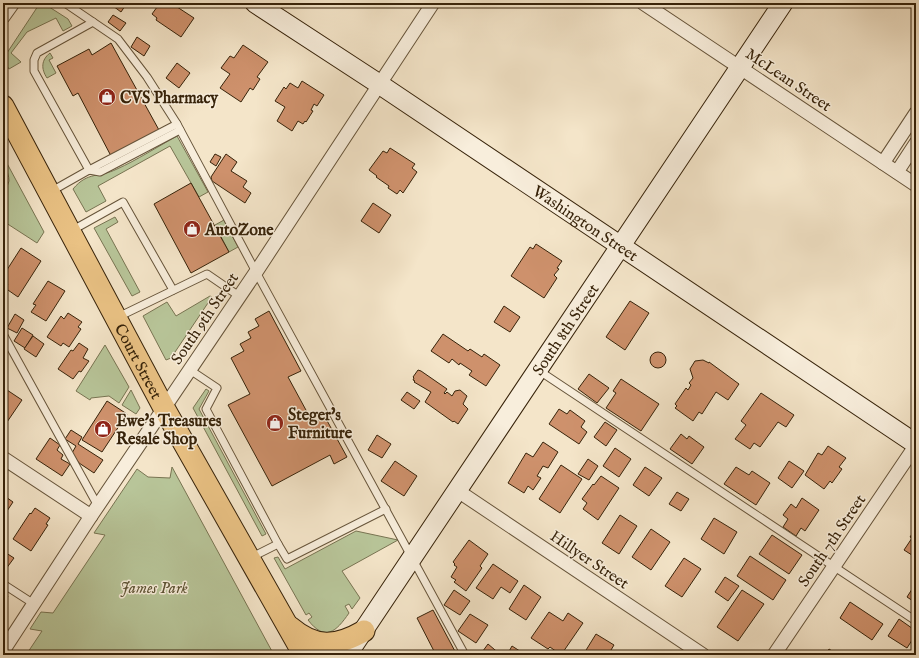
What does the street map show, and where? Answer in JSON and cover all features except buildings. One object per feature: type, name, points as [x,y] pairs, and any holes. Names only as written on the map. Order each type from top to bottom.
[{"type":"main road","name":"Court Street","points":[[3,106],[164,408],[304,655]]},
{"type":"main road","points":[[286,624],[299,634],[315,642],[324,644],[350,639],[364,631]]},
{"type":"street","points":[[3,17],[12,3]]},
{"type":"street","name":"Washington Street","points":[[255,3],[379,84],[916,444]]},
{"type":"street","name":"South 9th Street","points":[[3,651],[94,511],[256,272],[433,3]]},
{"type":"street","name":"McLean Street","points":[[643,3],[916,185]]},
{"type":"street","name":"South 8th Street","points":[[347,655],[783,3]]},
{"type":"street","points":[[883,163],[916,113]]},
{"type":"street","points":[[897,172],[916,143]]},
{"type":"street","name":"South 7th Street","points":[[774,655],[916,444]]},
{"type":"street","points":[[3,458],[94,511]]},
{"type":"street","name":"Hillyer Street","points":[[458,491],[702,655]]},
{"type":"lane","points":[[65,3],[118,38],[147,77],[179,127],[256,272],[465,655]]},
{"type":"lane","points":[[89,170],[34,71],[34,60],[37,53],[93,22]]},
{"type":"lane","points":[[50,192],[89,170],[100,172],[179,127]]},
{"type":"lane","points":[[71,232],[123,202],[173,290]]},
{"type":"lane","points":[[116,318],[206,274],[239,296]]},
{"type":"lane","points":[[3,334],[94,511]]},
{"type":"lane","points":[[190,370],[217,388],[206,409],[287,560],[386,509]]},
{"type":"lane","points":[[538,370],[916,621]]},
{"type":"lane","points":[[250,558],[278,544]]},
{"type":"lane","points":[[3,584],[34,604]]},
{"type":"green space","points":[[40,3],[43,3],[68,19],[72,26],[63,31],[56,18],[27,32],[11,53],[21,62],[9,69],[3,59]]},
{"type":"green space","points":[[50,53],[53,58],[49,60],[56,73],[47,78],[43,65],[45,59]]},
{"type":"green space","points":[[177,136],[208,192],[199,197],[170,146],[98,186],[106,201],[86,212],[73,189],[78,183],[89,177],[111,172],[140,158]]},
{"type":"green space","points":[[3,156],[44,232],[37,243],[3,221],[3,195],[9,181]]},
{"type":"green space","points":[[115,217],[118,222],[106,229],[140,292],[132,296],[94,228]]},
{"type":"green space","points":[[224,220],[238,247],[229,252],[215,225]]},
{"type":"green space","points":[[210,296],[212,297],[171,358],[166,360],[143,316],[167,302],[176,316]]},
{"type":"green space","points":[[105,345],[129,387],[119,403],[109,396],[91,398],[90,400],[76,391]]},
{"type":"green space","points":[[206,389],[209,391],[199,409],[266,534],[262,536],[193,408]]},
{"type":"green space","points":[[131,390],[140,408],[136,414],[122,405]]},
{"type":"green space","name":"James Park","points":[[172,467],[274,655],[26,655],[42,631],[30,629],[41,612],[53,613],[105,535],[94,533],[137,469],[148,477],[170,478]]},
{"type":"green space","points":[[356,531],[398,540],[342,571],[360,598],[352,609],[349,604],[345,606],[349,613],[340,625],[330,632],[320,631],[308,620],[312,617],[309,613],[306,615],[274,558],[278,557],[285,569]]},
{"type":"place","name":"CVS Pharmacy","points":[[107,97]]},
{"type":"place","name":"AutoZone","points":[[192,229]]},
{"type":"place","name":"Steger's Furniture","points":[[275,423]]},
{"type":"place","name":"Ewe's Treasures Resale Shop","points":[[103,429]]}]
